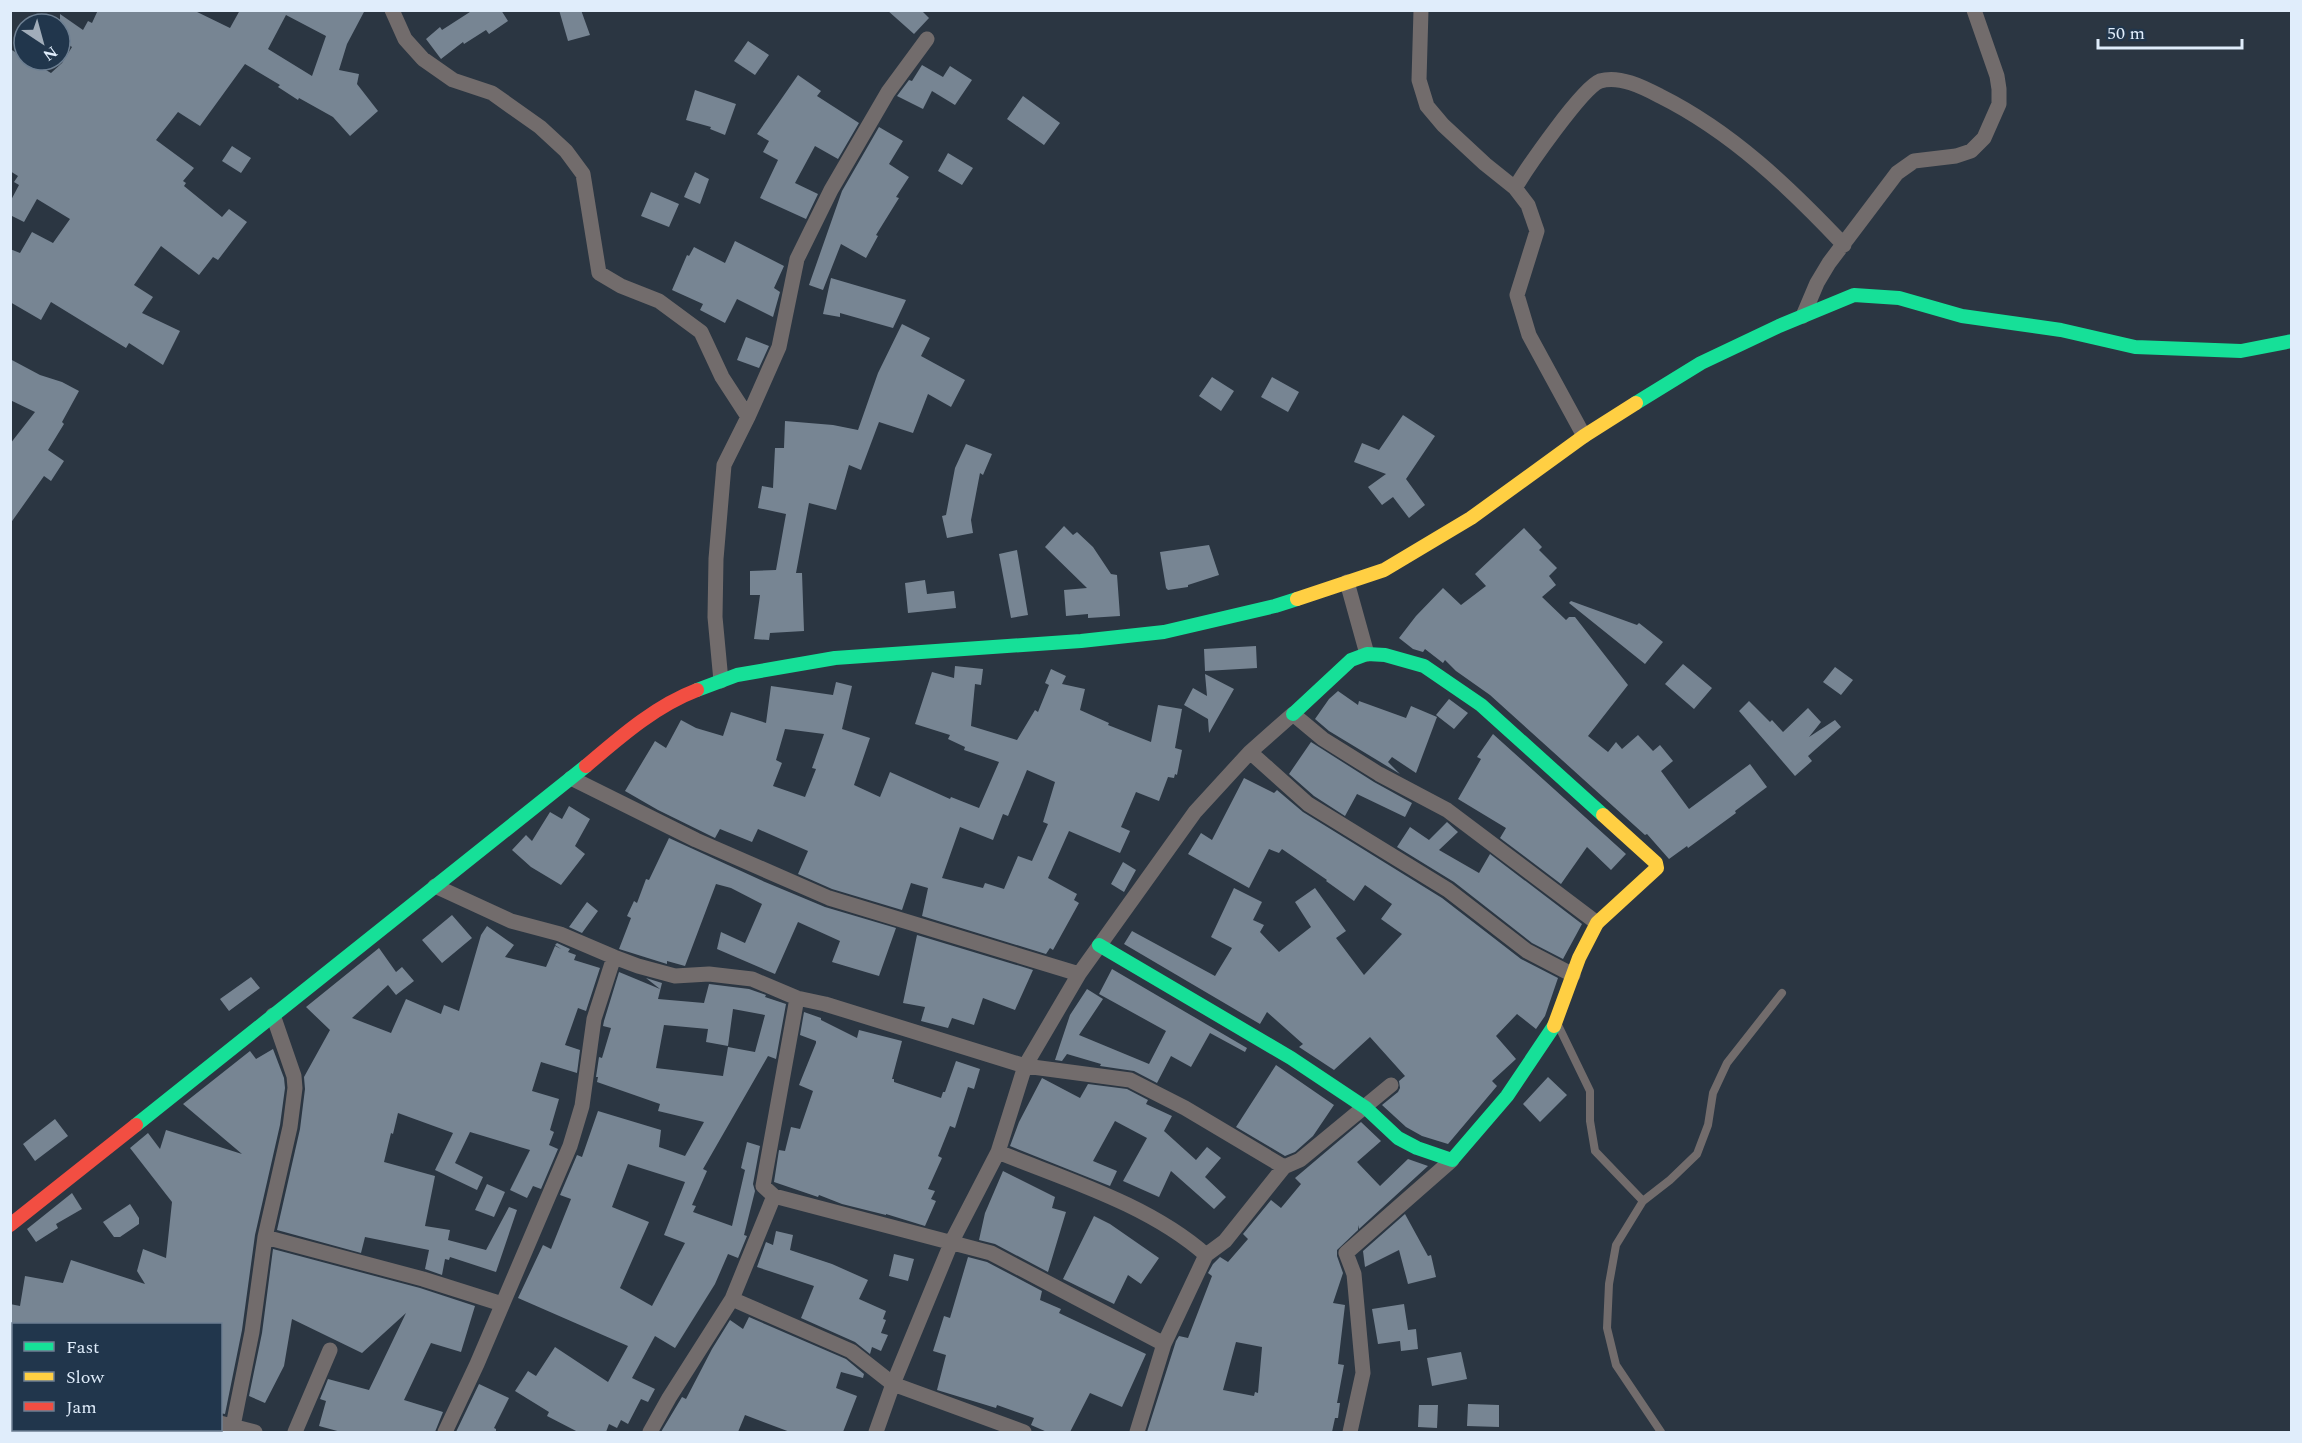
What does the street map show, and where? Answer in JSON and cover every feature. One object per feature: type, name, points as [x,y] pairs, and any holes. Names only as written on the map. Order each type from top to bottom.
[{"type":"street","points":[[392,10],[405,39],[423,59],[453,80],[492,93],[540,127],[566,151],[583,174],[599,273],[621,286],[659,302],[701,332],[722,377],[748,417]]},
{"type":"street","points":[[1421,10],[1419,80],[1427,106],[1443,125],[1515,188],[1528,205],[1537,231],[1517,295],[1529,335],[1584,436]]},
{"type":"street","points":[[1803,316],[1817,283],[1897,173],[1914,161],[1956,156],[1971,151],[1984,138],[1999,104],[1999,89],[1997,76],[1974,10]]},
{"type":"street","points":[[721,681],[715,617],[716,560],[724,465],[779,347],[797,260],[802,249],[831,190],[888,92],[927,39]]},
{"type":"street","points":[[1515,188],[1532,160],[1582,97],[1598,82],[1615,79],[1644,88],[1689,111],[1722,132],[1798,197],[1844,245]]},
{"type":"street","points":[[10,1225],[571,778],[624,733],[678,697],[738,675],[835,658],[1080,641],[1164,632],[1275,606],[1384,570],[1471,518],[1584,436],[1701,363],[1854,295],[1899,298],[1962,316],[2061,330],[2135,347],[2241,351],[2292,341]]},
{"type":"street","points":[[1347,582],[1367,654]]},
{"type":"street","points":[[876,1432],[893,1384],[952,1241],[998,1152],[1025,1066],[1079,974],[1195,812],[1250,752],[1351,660],[1367,654],[1385,655],[1424,666],[1481,705],[1652,858],[1657,868],[1597,923],[1579,958],[1557,1022],[1507,1096],[1452,1160],[1362,1238],[1357,1246],[1346,1253],[1354,1274],[1363,1374],[1350,1432]]},
{"type":"street","points":[[1293,714],[1323,739],[1379,774],[1447,810],[1597,923]]},
{"type":"street","points":[[1250,752],[1308,804],[1448,890],[1527,951],[1573,975]]},
{"type":"street","points":[[571,778],[696,840],[829,898],[1079,974]]},
{"type":"street","points":[[435,886],[511,921],[560,934],[638,966],[675,976],[709,974],[752,979],[797,998],[825,1004],[1025,1066],[1130,1080],[1185,1108],[1284,1167]]},
{"type":"street","points":[[1099,945],[1291,1058],[1366,1107],[1398,1138],[1417,1148],[1452,1160]]},
{"type":"street","points":[[445,1432],[477,1364],[570,1146],[582,1106],[594,1019],[614,957]]},
{"type":"street","points":[[797,998],[764,1186],[774,1196],[991,1253],[1164,1344]]},
{"type":"street","points":[[255,1432],[227,1425],[252,1332],[265,1237],[290,1127],[295,1088],[294,1076],[273,1015]]},
{"type":"street","points":[[1137,1432],[1164,1344],[1206,1255],[1225,1241],[1284,1167],[1300,1160],[1391,1085]]},
{"type":"street","points":[[998,1152],[1118,1200],[1188,1239],[1206,1255]]},
{"type":"street","points":[[650,1432],[732,1299],[774,1196]]},
{"type":"street","points":[[265,1237],[502,1304]]},
{"type":"street","points":[[732,1299],[850,1351],[893,1384],[1024,1432]]},
{"type":"street","points":[[295,1432],[330,1350]]},
{"type":"lane","points":[[1661,1432],[1616,1365],[1607,1328],[1616,1245],[1643,1201],[1670,1180],[1697,1154],[1708,1125],[1713,1093],[1727,1063],[1782,993]]},
{"type":"lane","points":[[1557,1022],[1590,1091],[1590,1121],[1596,1151],[1643,1201]]},
{"type":"building","points":[[98,10],[193,10],[230,28],[240,10],[365,10],[347,44],[339,70],[359,74],[357,84],[378,111],[350,136],[333,117],[299,98],[298,100],[278,87],[280,85],[245,64],[200,126],[178,112],[156,140],[194,168],[183,181],[186,183],[184,186],[222,217],[229,209],[247,222],[218,260],[213,257],[199,275],[161,246],[134,285],[153,297],[142,313],[180,331],[163,365],[129,343],[126,348],[51,302],[41,320],[10,302],[10,249],[20,253],[32,232],[53,243],[70,219],[37,199],[24,222],[10,215],[10,202],[19,185],[14,182],[18,176],[10,171],[10,49],[12,50],[12,72],[72,72],[72,22],[83,30],[88,21],[92,23]],"holes":[[[286,15],[326,36],[312,76],[268,49]]]},
{"type":"building","points":[[473,10],[501,10],[508,21],[489,34],[486,30],[464,44],[463,42],[441,59],[426,39],[440,27],[442,30]]},
{"type":"building","points":[[559,10],[581,10],[590,35],[568,41]]},
{"type":"building","points":[[887,10],[921,10],[929,18],[914,34]]},
{"type":"building","points":[[748,41],[769,55],[755,75],[734,61]]},
{"type":"building","points":[[922,65],[943,77],[950,66],[972,80],[955,105],[932,91],[923,109],[897,96],[909,80],[912,81]]},
{"type":"building","points":[[798,75],[821,91],[817,96],[859,123],[838,159],[815,146],[795,183],[818,194],[806,219],[760,198],[778,160],[763,152],[769,141],[757,134]]},
{"type":"building","points":[[695,90],[736,104],[725,135],[710,129],[711,127],[686,120]]},
{"type":"building","points":[[1023,96],[1060,123],[1044,145],[1007,119]]},
{"type":"building","points":[[879,127],[903,141],[889,164],[909,177],[896,197],[899,198],[876,235],[878,236],[866,258],[841,244],[823,290],[809,285],[842,191]]},
{"type":"building","points":[[232,146],[251,158],[241,173],[222,161]]},
{"type":"building","points":[[948,153],[973,168],[962,185],[938,171]]},
{"type":"building","points":[[695,172],[709,179],[700,204],[684,197]]},
{"type":"building","points":[[651,192],[679,204],[669,227],[641,216]]},
{"type":"building","points":[[735,241],[784,266],[774,288],[780,292],[773,317],[737,299],[725,323],[700,310],[703,304],[672,290],[687,255],[689,256],[694,247],[725,263]]},
{"type":"building","points":[[831,278],[906,300],[893,328],[840,313],[840,317],[823,314]]},
{"type":"building","points":[[902,324],[930,338],[921,356],[965,380],[951,407],[928,394],[913,433],[879,422],[861,470],[849,465],[836,510],[809,503],[796,573],[802,573],[804,631],[770,633],[769,640],[754,639],[760,595],[750,595],[750,571],[776,570],[786,514],[758,508],[762,486],[773,488],[775,448],[784,448],[785,421],[833,425],[858,430],[878,373]]},
{"type":"building","points":[[746,337],[769,346],[759,368],[737,360]]},
{"type":"building","points":[[10,359],[40,375],[62,382],[79,391],[62,422],[64,424],[48,450],[64,461],[51,481],[44,476],[10,524],[10,444],[35,412],[10,400]]},
{"type":"building","points":[[1212,377],[1234,391],[1221,411],[1199,396]]},
{"type":"building","points":[[1272,377],[1299,392],[1288,412],[1261,397]]},
{"type":"building","points":[[1403,415],[1435,436],[1406,479],[1425,505],[1409,518],[1393,497],[1382,505],[1368,487],[1386,474],[1354,462],[1362,443],[1379,450]]},
{"type":"building","points":[[966,444],[992,454],[983,475],[980,473],[971,520],[973,533],[947,538],[942,516],[946,515],[955,468]]},
{"type":"building","points":[[1064,526],[1073,535],[1077,532],[1093,547],[1111,574],[1117,575],[1120,616],[1088,618],[1088,614],[1066,616],[1064,590],[1087,588],[1045,547]]},
{"type":"building","points":[[1524,528],[1542,547],[1539,550],[1557,568],[1549,576],[1556,585],[1542,597],[1566,620],[1569,617],[1575,617],[1628,685],[1588,736],[1608,752],[1616,742],[1622,749],[1638,735],[1653,751],[1660,745],[1673,761],[1661,771],[1689,809],[1750,764],[1767,787],[1735,811],[1736,813],[1669,859],[1647,834],[1645,835],[1490,695],[1456,671],[1445,660],[1443,663],[1425,649],[1423,652],[1413,649],[1399,638],[1443,588],[1461,605],[1486,586],[1475,574]]},
{"type":"building","points":[[1209,545],[1219,575],[1188,585],[1188,587],[1168,590],[1160,552]]},
{"type":"building","points":[[1017,550],[1028,615],[1011,618],[999,554]]},
{"type":"building","points":[[925,580],[927,594],[954,591],[956,608],[908,613],[905,583]]},
{"type":"building","points":[[1571,601],[1637,625],[1639,623],[1663,642],[1645,664],[1569,603]]},
{"type":"building","points":[[1256,646],[1257,668],[1205,671],[1204,649]]},
{"type":"building","points":[[1683,664],[1712,688],[1694,709],[1665,684]]},
{"type":"building","points":[[955,666],[983,669],[981,685],[975,684],[971,726],[1017,740],[1035,710],[1038,712],[1049,685],[1045,683],[1051,669],[1066,676],[1062,684],[1085,689],[1080,710],[1109,723],[1108,725],[1151,742],[1158,705],[1182,709],[1175,748],[1182,750],[1177,775],[1175,774],[1174,778],[1168,777],[1159,801],[1136,792],[1121,827],[1130,831],[1120,853],[1069,831],[1048,878],[1077,894],[1074,900],[1079,903],[1053,950],[1050,948],[1046,954],[922,916],[928,888],[911,883],[902,910],[832,889],[798,874],[808,851],[758,829],[752,842],[720,829],[715,838],[625,791],[655,741],[666,748],[681,720],[696,728],[723,736],[731,712],[766,723],[771,686],[833,695],[836,682],[852,686],[842,729],[870,738],[854,785],[880,797],[890,772],[950,799],[951,797],[979,808],[999,762],[964,750],[965,747],[948,739],[950,735],[915,724],[932,672],[954,678]],"holes":[[[785,729],[824,734],[812,768],[816,769],[805,797],[773,786],[782,763],[776,760]],[[1027,770],[1055,782],[1043,822],[1048,824],[1032,861],[1018,856],[1004,889],[985,883],[983,888],[942,878],[960,827],[993,840],[1003,814],[1008,816]]]},
{"type":"building","points":[[1835,667],[1853,680],[1841,695],[1823,682]]},
{"type":"building","points":[[1205,674],[1234,689],[1209,733],[1208,719],[1184,705],[1193,688],[1207,696]]},
{"type":"building","points":[[1338,691],[1358,705],[1359,701],[1406,718],[1411,706],[1437,717],[1416,773],[1392,757],[1388,762],[1400,774],[1329,731],[1315,719],[1329,699]]},
{"type":"building","points":[[1449,699],[1468,713],[1454,729],[1436,715]]},
{"type":"building","points":[[1749,701],[1783,732],[1808,708],[1821,722],[1809,737],[1835,720],[1841,727],[1808,756],[1812,761],[1795,776],[1739,711]]},
{"type":"building","points":[[1493,734],[1626,854],[1611,870],[1587,847],[1561,884],[1500,838],[1506,828],[1458,799],[1481,759],[1477,757]]},
{"type":"building","points":[[1311,742],[1412,803],[1405,817],[1357,794],[1345,816],[1314,796],[1289,774]]},
{"type":"building","points":[[1244,778],[1274,793],[1277,790],[1303,812],[1442,898],[1521,959],[1558,978],[1545,1016],[1536,1029],[1517,1014],[1496,1036],[1516,1059],[1492,1081],[1497,1086],[1448,1144],[1422,1136],[1406,1127],[1382,1105],[1398,1092],[1399,1081],[1405,1076],[1370,1037],[1334,1070],[1299,1047],[1303,1044],[1267,1012],[1260,1024],[1124,944],[1132,931],[1215,976],[1232,948],[1211,937],[1234,888],[1262,902],[1253,920],[1264,925],[1260,932],[1279,952],[1311,927],[1295,902],[1315,888],[1346,931],[1336,938],[1364,975],[1402,934],[1381,919],[1392,904],[1365,885],[1354,901],[1282,849],[1279,853],[1269,849],[1249,888],[1188,854],[1201,833],[1212,840]]},
{"type":"building","points":[[569,806],[590,819],[575,846],[585,854],[561,885],[531,867],[512,850],[526,835],[532,841],[550,812],[562,819]]},
{"type":"building","points":[[1447,822],[1458,832],[1439,850],[1479,873],[1490,854],[1582,924],[1563,959],[1532,943],[1454,882],[1397,847],[1410,827],[1429,840]]},
{"type":"building","points":[[669,838],[825,907],[896,928],[879,976],[832,962],[840,941],[798,922],[775,974],[717,949],[721,932],[745,943],[762,904],[731,888],[716,884],[685,966],[667,961],[667,964],[619,949],[631,918],[627,916],[634,901],[637,903],[646,879],[649,880]]},
{"type":"building","points":[[1123,862],[1136,870],[1124,892],[1111,884]]},
{"type":"building","points":[[587,902],[598,911],[582,933],[569,927]]},
{"type":"building","points":[[452,915],[472,938],[442,963],[422,940]]},
{"type":"building","points":[[487,926],[514,945],[505,957],[546,967],[555,946],[561,949],[555,945],[557,943],[570,949],[568,952],[576,955],[574,960],[600,968],[586,1011],[578,1008],[565,1045],[580,1050],[577,1073],[541,1062],[532,1091],[559,1099],[550,1130],[554,1132],[549,1145],[558,1149],[541,1189],[533,1186],[527,1198],[510,1190],[530,1150],[470,1132],[455,1163],[483,1177],[477,1190],[435,1170],[453,1133],[398,1113],[393,1134],[391,1133],[384,1162],[435,1176],[425,1226],[450,1230],[448,1240],[486,1250],[509,1207],[517,1210],[496,1272],[450,1257],[449,1260],[445,1259],[442,1275],[425,1269],[429,1250],[365,1237],[361,1253],[277,1230],[300,1129],[305,1089],[304,1077],[330,1030],[306,1007],[379,948],[396,972],[402,967],[414,981],[396,995],[388,985],[352,1018],[391,1033],[406,999],[441,1014],[444,1005],[459,1011],[481,935]]},
{"type":"building","points":[[917,935],[1033,970],[1015,1010],[983,998],[974,1025],[952,1018],[948,1028],[921,1021],[925,1007],[903,1003]]},
{"type":"building","points":[[1112,969],[1247,1048],[1245,1052],[1210,1033],[1191,1067],[1171,1056],[1157,1083],[1134,1071],[1100,1066],[1101,1064],[1067,1054],[1062,1061],[1055,1060],[1070,1015],[1087,989],[1103,999],[1079,1035],[1149,1064],[1166,1031],[1099,994]]},
{"type":"building","points":[[619,972],[660,989],[646,978],[662,983],[658,999],[704,1003],[709,984],[749,989],[786,1004],[776,1059],[768,1056],[703,1169],[707,1171],[692,1205],[696,1206],[693,1212],[732,1226],[745,1170],[741,1168],[747,1142],[760,1146],[753,1184],[755,1191],[744,1235],[747,1236],[738,1258],[728,1254],[715,1284],[675,1348],[655,1336],[632,1378],[655,1389],[648,1402],[641,1399],[628,1424],[621,1420],[617,1428],[609,1424],[606,1432],[578,1432],[547,1416],[549,1412],[515,1391],[528,1371],[536,1376],[555,1347],[608,1382],[628,1346],[518,1298],[543,1245],[551,1249],[571,1199],[560,1195],[577,1155],[582,1157],[598,1111],[661,1130],[659,1147],[685,1156],[704,1122],[658,1111],[660,1104],[597,1082],[599,1057],[602,1058],[611,1028],[603,1026]],"holes":[[[733,1009],[765,1015],[755,1052],[728,1047],[723,1076],[656,1068],[664,1025],[708,1029],[706,1042],[728,1046]],[[628,1164],[685,1182],[664,1235],[685,1243],[652,1306],[620,1288],[649,1222],[612,1207]]]},
{"type":"building","points":[[251,977],[260,988],[229,1011],[220,999]]},
{"type":"building","points":[[804,1012],[821,1018],[857,1038],[859,1030],[902,1041],[892,1079],[894,1082],[941,1098],[956,1061],[980,1069],[974,1089],[968,1087],[955,1128],[950,1126],[938,1156],[942,1158],[928,1189],[935,1191],[931,1199],[936,1201],[925,1226],[842,1204],[774,1182],[779,1150],[785,1151],[791,1127],[800,1129],[813,1091],[799,1085],[816,1043],[800,1035]]},
{"type":"building","points":[[273,1049],[284,1078],[285,1088],[280,1125],[255,1235],[242,1330],[225,1414],[222,1413],[222,1323],[10,1324],[10,1304],[20,1306],[25,1276],[63,1283],[71,1260],[145,1284],[137,1271],[143,1249],[166,1258],[172,1202],[130,1148],[148,1133],[160,1149],[166,1130],[242,1154],[183,1104],[250,1051],[256,1059]]},
{"type":"building","points":[[1276,1065],[1334,1105],[1313,1136],[1295,1152],[1285,1156],[1236,1127]]},
{"type":"building","points":[[1548,1077],[1567,1095],[1540,1122],[1523,1104]]},
{"type":"building","points":[[1042,1078],[1080,1098],[1088,1084],[1127,1089],[1148,1100],[1146,1104],[1172,1116],[1164,1131],[1196,1160],[1207,1147],[1221,1158],[1205,1177],[1226,1197],[1214,1209],[1171,1171],[1159,1197],[1123,1181],[1147,1138],[1115,1121],[1093,1161],[1117,1171],[1110,1186],[1010,1146],[1019,1122]]},
{"type":"building","points":[[55,1119],[68,1136],[35,1161],[23,1144]]},
{"type":"building","points":[[1361,1122],[1381,1141],[1357,1162],[1380,1186],[1408,1159],[1428,1166],[1359,1229],[1358,1225],[1358,1230],[1337,1250],[1343,1273],[1333,1303],[1345,1305],[1338,1364],[1344,1365],[1337,1403],[1340,1403],[1338,1418],[1335,1418],[1332,1432],[1147,1432],[1176,1341],[1179,1336],[1188,1338],[1212,1276],[1208,1273],[1213,1264],[1220,1257],[1228,1262],[1248,1239],[1243,1234],[1271,1200],[1281,1208],[1301,1184],[1295,1178]],"holes":[[[1236,1342],[1262,1347],[1258,1393],[1255,1392],[1254,1396],[1223,1390]]]},
{"type":"building","points":[[1003,1171],[1055,1197],[1052,1208],[1066,1212],[1048,1272],[995,1244],[979,1240],[985,1213]]},
{"type":"building","points":[[487,1184],[505,1192],[494,1217],[475,1210]]},
{"type":"building","points":[[72,1193],[82,1209],[56,1224],[58,1228],[36,1242],[27,1229]]},
{"type":"building","points":[[130,1204],[139,1218],[139,1224],[120,1237],[114,1237],[103,1222]]},
{"type":"building","points":[[1405,1214],[1428,1256],[1431,1255],[1436,1277],[1408,1284],[1399,1250],[1365,1267],[1363,1251]]},
{"type":"building","points":[[1094,1216],[1110,1224],[1159,1258],[1141,1284],[1128,1275],[1114,1304],[1063,1279]]},
{"type":"building","points":[[776,1231],[793,1235],[790,1250],[832,1264],[868,1280],[859,1299],[886,1311],[883,1319],[886,1320],[881,1333],[888,1335],[881,1351],[872,1347],[870,1354],[855,1342],[801,1318],[814,1286],[757,1267],[766,1242],[773,1245]]},
{"type":"building","points":[[273,1249],[420,1288],[475,1306],[461,1352],[431,1343],[404,1400],[443,1412],[435,1432],[341,1432],[319,1426],[326,1401],[320,1399],[328,1379],[369,1390],[406,1313],[362,1353],[292,1319],[284,1366],[265,1403],[249,1396],[262,1333]]},
{"type":"building","points":[[894,1254],[914,1259],[908,1281],[889,1276]]},
{"type":"building","points":[[968,1257],[987,1262],[1042,1291],[1040,1300],[1061,1309],[1059,1313],[1146,1354],[1122,1407],[1090,1393],[1070,1432],[1047,1432],[1031,1425],[1034,1418],[997,1405],[996,1408],[937,1390],[946,1355],[933,1351],[944,1316],[950,1318]]},
{"type":"building","points":[[1404,1304],[1408,1330],[1416,1329],[1418,1349],[1401,1351],[1400,1341],[1378,1344],[1372,1309]]},
{"type":"building","points":[[749,1317],[846,1359],[864,1374],[863,1378],[841,1372],[836,1388],[857,1396],[843,1432],[790,1432],[745,1415],[738,1432],[661,1432],[682,1397],[686,1399],[730,1320],[743,1329]]},
{"type":"building","points":[[1461,1352],[1467,1379],[1432,1386],[1427,1358]]},
{"type":"building","points":[[479,1384],[509,1398],[494,1428],[496,1432],[456,1432]]},
{"type":"building","points":[[1468,1404],[1499,1405],[1499,1427],[1467,1426]]},
{"type":"building","points":[[1419,1405],[1438,1405],[1437,1428],[1418,1427]]},
{"type":"traffic: fast","points":[[1636,403],[1701,363],[1779,326],[1854,295],[1899,298],[1962,316],[2061,330],[2135,347],[2241,351],[2292,341]]},
{"type":"traffic: fast","points":[[697,690],[737,675],[835,658],[1081,641],[1164,632],[1297,599]]},
{"type":"traffic: fast","points":[[1293,714],[1351,660],[1367,654],[1385,655],[1424,666],[1481,705],[1603,815]]},
{"type":"traffic: fast","points":[[136,1125],[586,766]]},
{"type":"traffic: fast","points":[[1099,945],[1291,1058],[1366,1108],[1398,1138],[1417,1148],[1452,1160],[1507,1096],[1554,1026]]},
{"type":"traffic: slow","points":[[1297,599],[1384,570],[1471,518],[1584,436],[1636,403]]},
{"type":"traffic: slow","points":[[1554,1026],[1579,958],[1597,923],[1657,868],[1656,863],[1603,815]]},
{"type":"traffic: jam","points":[[586,766],[652,713],[697,690]]},
{"type":"traffic: jam","points":[[10,1225],[136,1125]]}]
